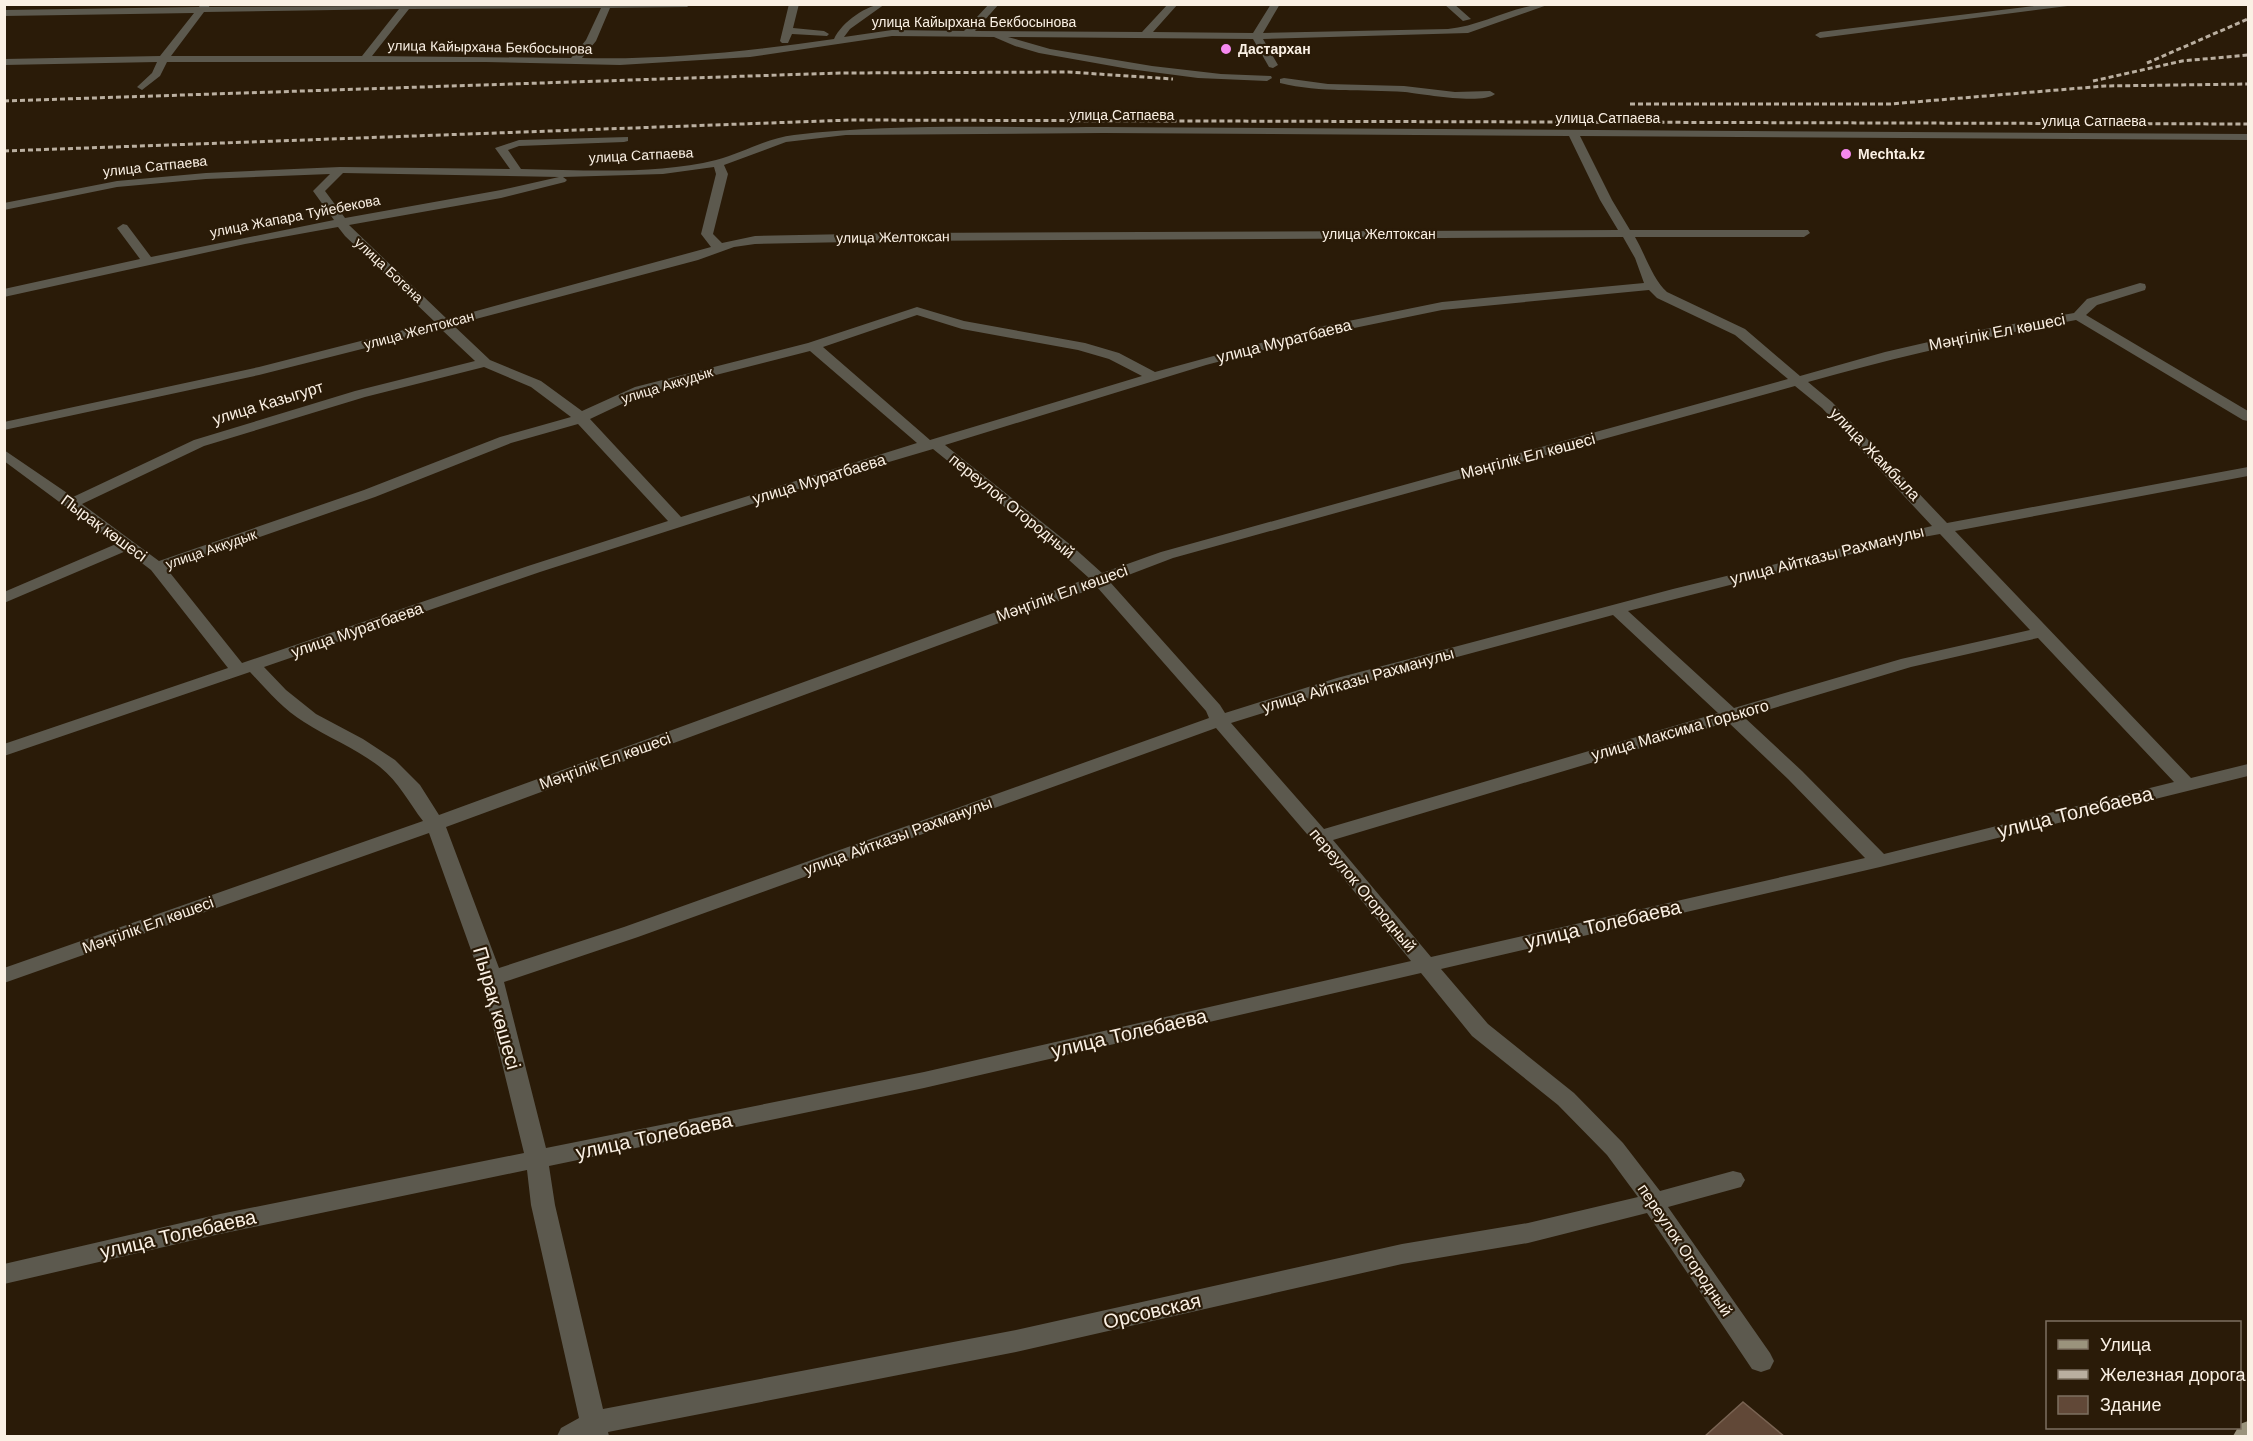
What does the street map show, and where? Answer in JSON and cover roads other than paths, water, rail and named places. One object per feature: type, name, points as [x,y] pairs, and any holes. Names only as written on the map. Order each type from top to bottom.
[{"type":"street","points":[[5,14],[15,4]]},
{"type":"street","points":[[5,14],[204,7],[687,4]]},
{"type":"street","points":[[783,49],[794,4]]},
{"type":"street","points":[[788,31],[840,37],[881,4]]},
{"type":"street","points":[[967,33],[995,4]]},
{"type":"street","points":[[1144,36],[1174,4]]},
{"type":"street","points":[[1273,66],[1256,36],[1276,4]]},
{"type":"street","points":[[1448,4],[1466,19]]},
{"type":"street","name":"улица Кайырхана Бекбосынова","points":[[4,62],[163,59],[364,60],[483,55],[620,62],[750,54],[840,37],[892,33],[1256,36],[1448,32],[1468,30],[1546,4]]},
{"type":"street","points":[[1820,35],[2079,4]]},
{"type":"street","points":[[364,60],[407,5]]},
{"type":"street","points":[[575,60],[591,41],[607,5]]},
{"type":"street","points":[[142,87],[156,74],[163,59],[204,7]]},
{"type":"street","points":[[990,33],[1025,48],[1110,63],[1220,77],[1267,78]]},
{"type":"street","points":[[1379,84],[1391,77]]},
{"type":"street","points":[[1284,81],[1328,87],[1404,89],[1455,95],[1490,94]]},
{"type":"street","name":"улица Сатпаева","points":[[4,207],[87,189],[206,176],[340,170],[592,174],[663,171],[718,163],[784,139],[846,132],[1126,130],[2248,137]]},
{"type":"street","points":[[1573,133],[1606,200],[1641,258],[1652,286]]},
{"type":"street","points":[[518,173],[505,156],[519,148],[624,139]]},
{"type":"street","points":[[518,173],[519,148]]},
{"type":"street","points":[[718,163],[722,174],[707,234],[711,242],[720,248]]},
{"type":"street","name":"улица Богена","points":[[340,170],[319,190],[349,233],[485,363],[536,384],[582,418],[678,523]]},
{"type":"street","name":"улица Жапара Туйебекова","points":[[4,293],[340,221],[501,194],[592,174]]},
{"type":"street","points":[[118,227],[148,261]]},
{"type":"street","name":"улица Желтоксан","points":[[4,426],[259,371],[755,240],[891,237],[1804,233]]},
{"type":"street","name":"улица Муратбаева","points":[[4,750],[523,573],[1153,376],[1269,344],[1391,315],[1442,306],[1652,286]]},
{"type":"street","name":"улица Жамбыла","points":[[1652,286],[1662,295],[1740,332],[1800,380],[1868,445],[2186,784]]},
{"type":"street","name":"Мәңгілік Ел көшесі","points":[[4,976],[808,688],[1167,555],[1890,355],[1985,333],[2078,316],[2092,302],[2140,287]]},
{"type":"street","name":"улица Аккудык","points":[[157,567],[450,464],[496,443],[582,418],[590,412],[639,390],[813,346],[917,311],[962,325],[1080,346],[1114,356],[1153,376]]},
{"type":"street","points":[[2078,316],[2248,417]]},
{"type":"street","name":"переулок Огородный","points":[[813,346],[932,445],[1066,549],[1099,579],[1214,709],[1220,721],[1320,837],[1480,1030],[1566,1099],[1615,1149],[1655,1202],[1658,1212],[1761,1361]]},
{"type":"street","name":"улица Казыгурт","points":[[71,504],[199,443],[360,394],[485,363]]},
{"type":"street","name":"Пырақ көшесі","points":[[4,454],[157,567],[246,667],[310,718],[357,742],[388,764],[413,789],[423,808],[435,823],[492,978],[537,1160],[543,1205],[594,1430]]},
{"type":"street","name":"улица Айтказы Рахманулы","points":[[492,978],[642,928],[1220,721],[1343,682],[1617,609],[1945,527],[2248,471]]},
{"type":"street","points":[[4,598],[104,553],[129,545]]},
{"type":"street","points":[[1617,609],[1795,775],[1880,861]]},
{"type":"street","name":"улица Максима Горького","points":[[1320,837],[1917,660],[2042,632]]},
{"type":"street","name":"улица Толебаева","points":[[4,1274],[220,1224],[924,1080],[1880,861],[2248,770]]},
{"type":"street","name":"Орсовская","points":[[570,1437],[1016,1341],[1391,1256],[1451,1247],[1627,1210],[1733,1180]]},
{"type":"railway","points":[[2147,63],[2248,19]]},
{"type":"railway","points":[[2093,81],[2182,61],[2248,55]]},
{"type":"railway","points":[[4,101],[840,73],[1068,72],[1173,79]]},
{"type":"railway","points":[[1630,104],[1890,104],[2105,86],[2248,84]]},
{"type":"railway","points":[[4,151],[851,120],[2248,124]]},
{"type":"place","name":"Дастархан","points":[[1226,49]]},
{"type":"place","name":"Mechta.kz","points":[[1846,154]]}]
